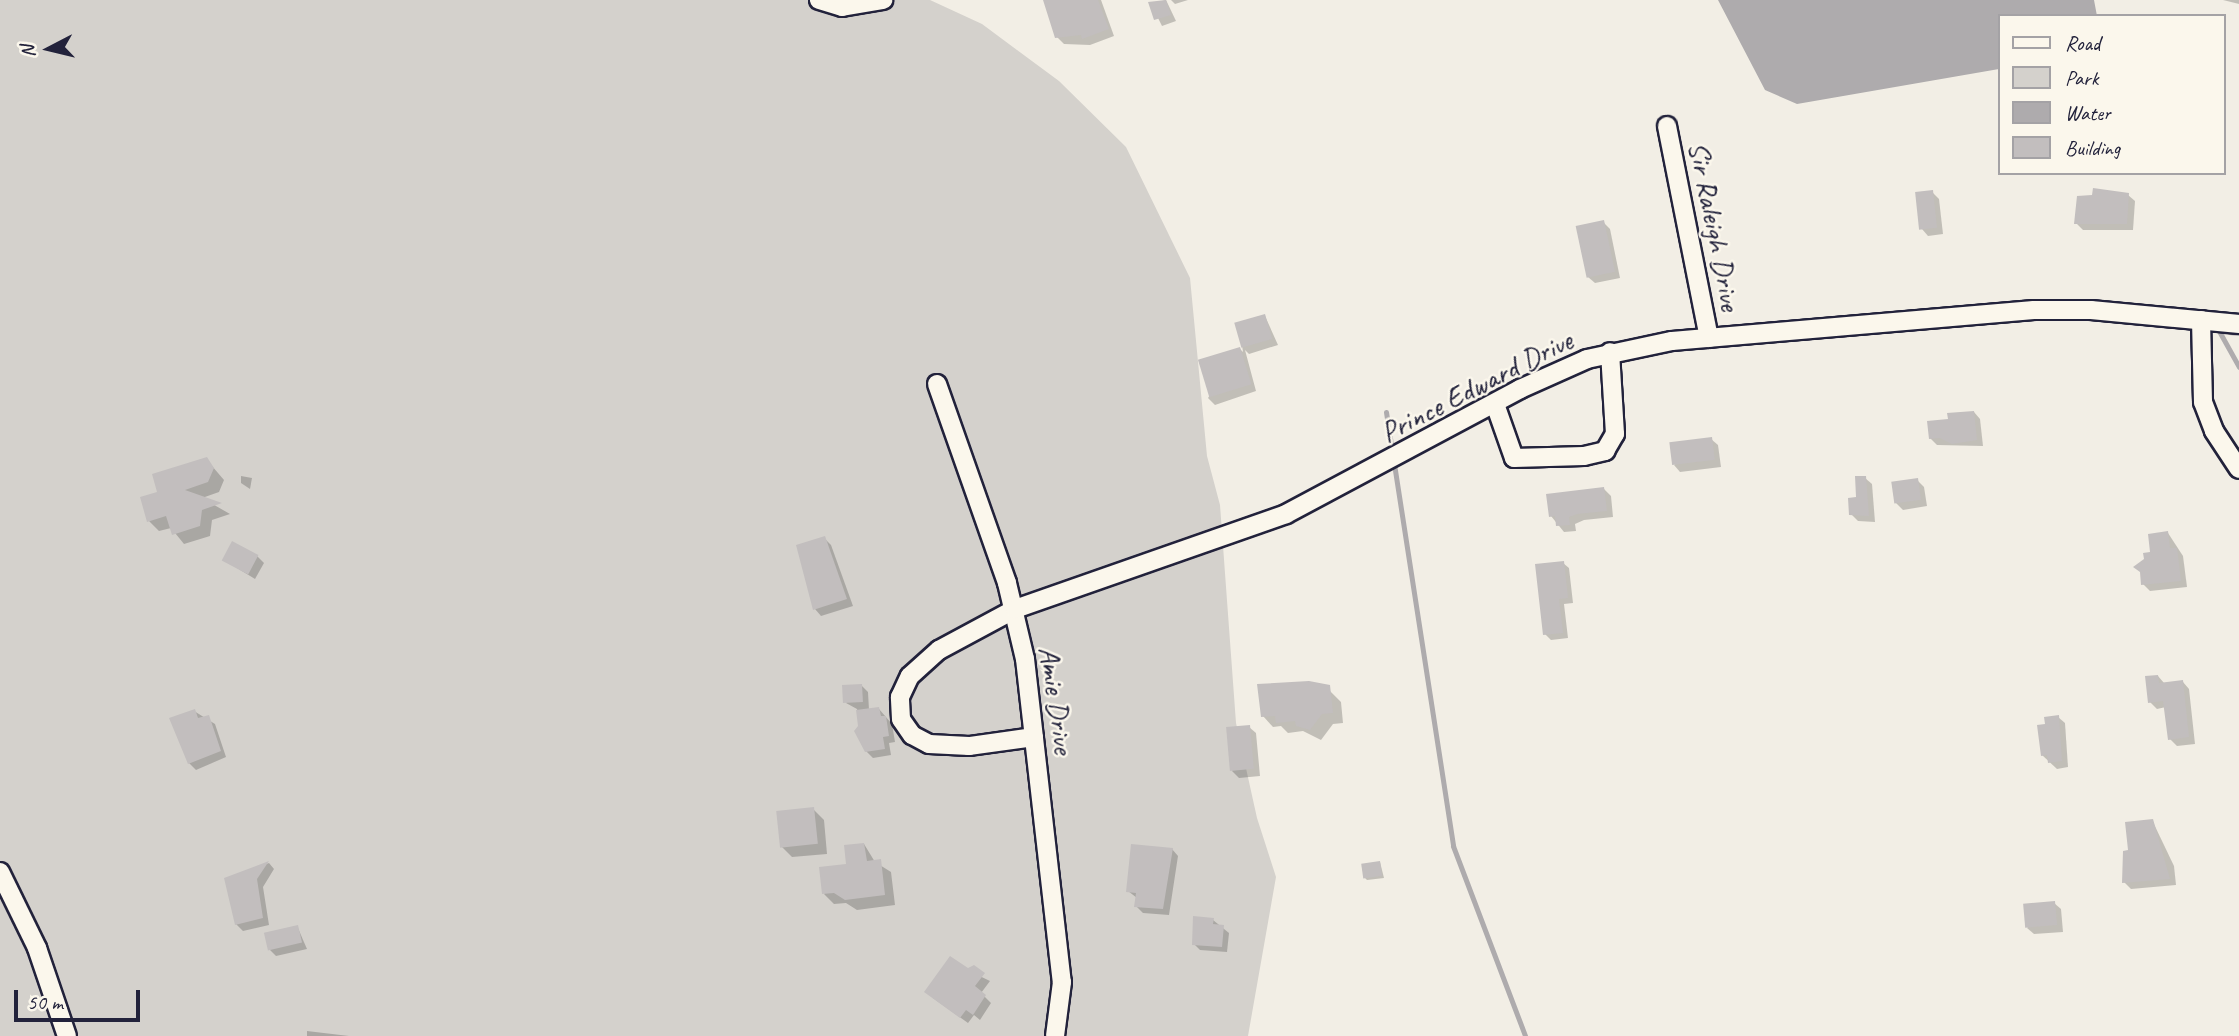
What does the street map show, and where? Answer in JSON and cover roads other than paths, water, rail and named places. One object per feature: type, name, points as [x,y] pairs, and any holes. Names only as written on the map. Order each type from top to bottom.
[{"type":"street","points":[[819,0],[842,7],[883,0]]},
{"type":"street","name":"Sir Raleigh Drive","points":[[1667,126],[1709,338]]},
{"type":"street","name":"Prince Edward Drive","points":[[1034,737],[969,746],[929,744],[912,736],[901,719],[900,697],[910,676],[939,650],[1015,609],[1286,514],[1565,367],[1610,352],[1709,338],[2067,309],[2239,324]]},
{"type":"street","points":[[2201,320],[2203,402],[2214,430],[2239,469]]},
{"type":"street","points":[[1495,404],[1514,458],[1573,457],[1605,451],[1615,434],[1610,352]]},
{"type":"street","name":"Amie Drive","points":[[937,384],[1015,609],[1034,737],[1062,982],[1055,1036]]},
{"type":"street","points":[[0,874],[37,948],[67,1036]]},
{"type":"water","points":[[1718,0],[2094,0],[2097,14],[1997,14],[1997,69],[1797,104],[1765,90]]},
{"type":"waterway","points":[[2219,331],[2239,367]]},
{"type":"waterway","points":[[2219,331],[2239,333]]},
{"type":"waterway","points":[[1386,412],[1453,846],[1525,1036]]}]
